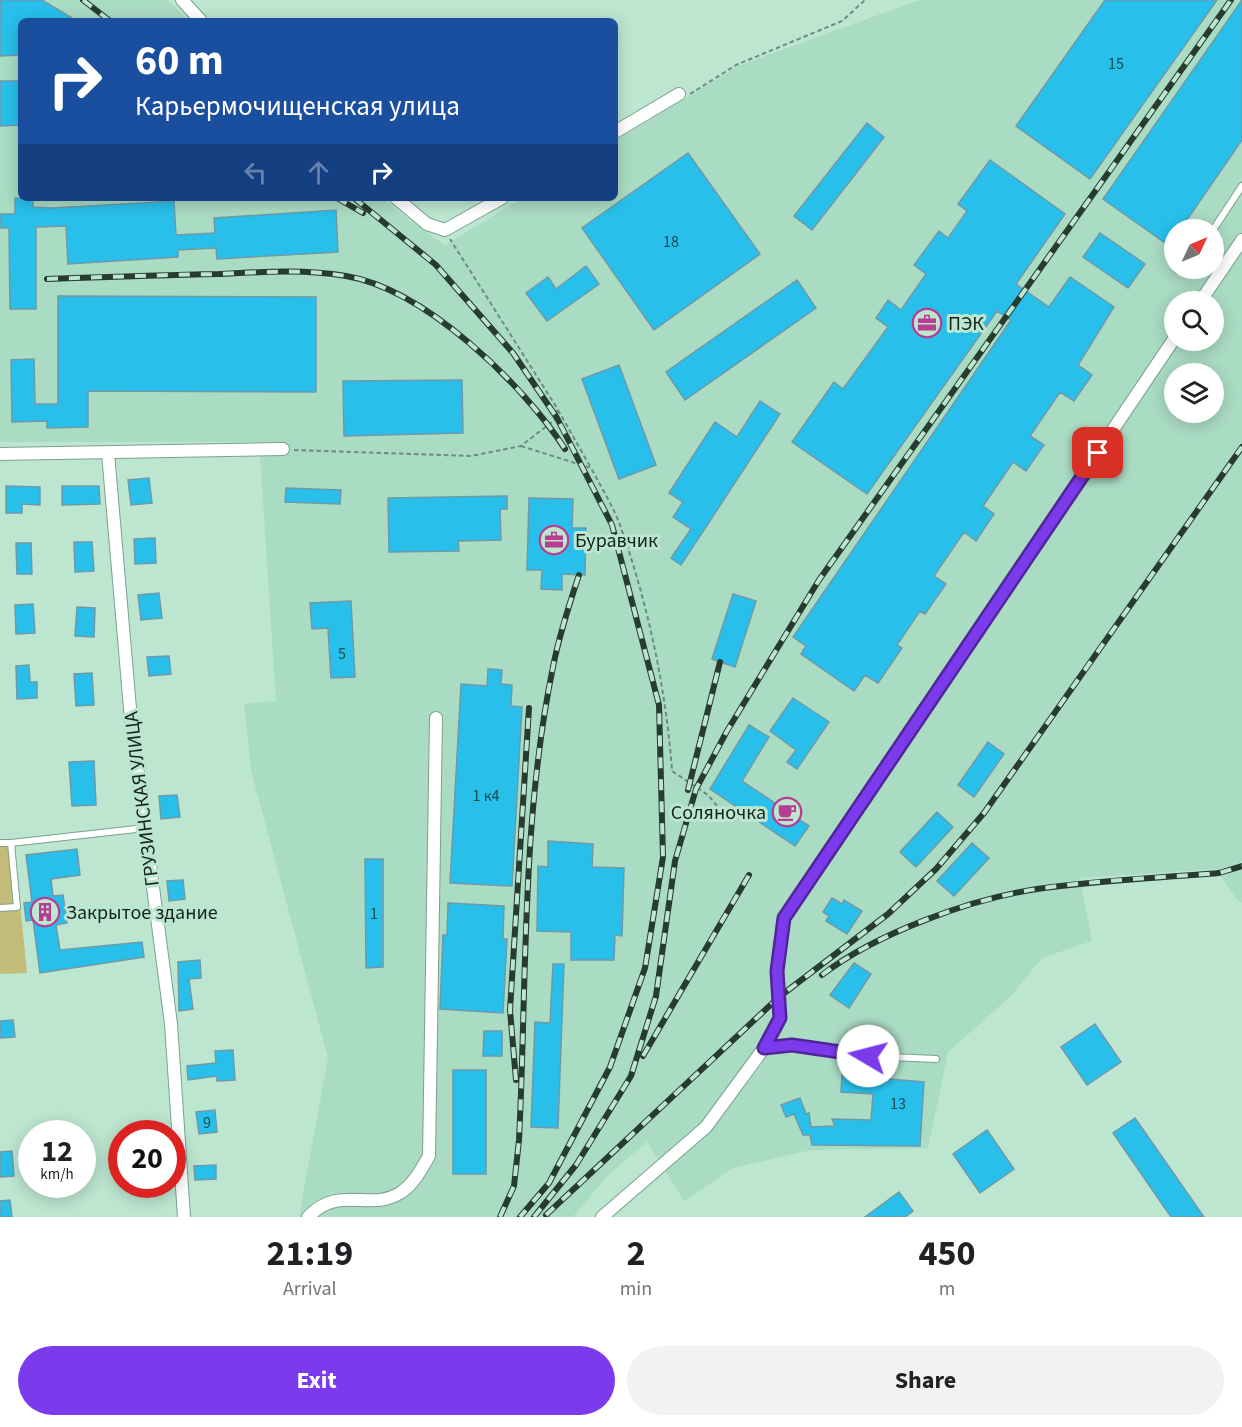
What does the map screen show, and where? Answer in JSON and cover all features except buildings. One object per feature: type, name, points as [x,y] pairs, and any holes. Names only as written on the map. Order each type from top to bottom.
[{"type":"street","points":[[182,0],[198,18]]},
{"type":"street","points":[[618,130],[683,95]]},
{"type":"street","points":[[400,201],[427,224],[446,230],[497,201]]},
{"type":"street","points":[[1207,291],[1242,240]]},
{"type":"street","points":[[602,1217],[706,1127],[764,1048],[780,1018],[777,971],[784,918],[1166,351]]},
{"type":"street","points":[[0,454],[283,449]]},
{"type":"street","name":"ГРУЗИНСКАЯ УЛИЦА","points":[[108,453],[131,720],[171,1024],[184,1217]]},
{"type":"street","points":[[308,1217],[317,1207],[339,1198],[370,1200],[399,1194],[415,1179],[429,1156],[436,718]]},
{"type":"lane","points":[[1220,219],[1242,186]]},
{"type":"lane","points":[[0,843],[145,828]]},
{"type":"lane","points":[[0,908],[17,907],[11,843]]},
{"type":"lane","points":[[764,1048],[792,1045],[868,1056],[936,1059]]},
{"type":"path","points":[[683,95],[736,65],[842,21],[865,0]]},
{"type":"path","points":[[446,230],[459,256],[557,408],[619,524],[656,654],[668,716],[672,771],[708,795],[722,812]]},
{"type":"path","points":[[283,449],[471,456],[521,446],[557,418],[557,408]]},
{"type":"path","points":[[521,446],[591,468]]},
{"type":"shaded area","points":[[0,0],[167,0],[187,18],[18,18],[18,201],[386,201],[445,245],[518,201],[618,201],[618,139],[738,66],[911,3],[921,0],[1242,0],[1242,902],[1238,901],[1216,869],[1080,878],[1092,941],[1042,958],[1011,996],[948,1052],[928,1148],[811,1150],[733,1168],[684,1201],[647,1142],[609,1174],[573,1217],[299,1217],[328,1058],[251,770],[244,704],[276,701],[260,455],[256,442],[0,442]]},
{"type":"shaded area","points":[[0,846],[14,846],[27,973],[0,974]]},
{"type":"railway","points":[[83,0],[106,18]]},
{"type":"railway","points":[[534,1217],[576,1165],[631,1076],[656,996],[675,861],[696,789],[727,731],[819,580],[1231,0]]},
{"type":"railway","points":[[342,201],[363,213]]},
{"type":"railway","points":[[358,201],[436,265],[513,353],[557,418],[612,525],[659,705],[663,857],[645,968],[610,1067],[549,1183],[520,1217]]},
{"type":"railway","points":[[47,279],[298,272],[346,276],[376,284],[408,299],[439,319],[469,343],[524,396],[565,449]]},
{"type":"railway","points":[[546,1215],[779,997],[888,914],[936,869],[984,813],[1242,447]]},
{"type":"railway","points":[[500,1217],[514,1186],[519,1140],[527,903],[535,784],[553,667],[561,632],[579,575]]},
{"type":"railway","points":[[688,790],[720,662]]},
{"type":"railway","points":[[516,1080],[510,1010],[529,708]]},
{"type":"railway","points":[[822,975],[844,960],[896,932],[924,920],[983,901],[1037,889],[1105,881],[1219,873],[1242,866]]},
{"type":"railway","points":[[643,1056],[749,875]]},
{"type":"place","name":"ПЭК","points":[[927,323]]},
{"type":"place","name":"Буравчик","points":[[554,540]]},
{"type":"place","name":"Соляночка","points":[[787,812]]},
{"type":"place","name":"Закрытое здание","points":[[45,912]]},
{"type":"route","points":[[868,1056],[792,1045],[764,1048],[780,1018],[777,971],[784,918],[816,868],[973,642],[995,604],[1098,453]]}]
